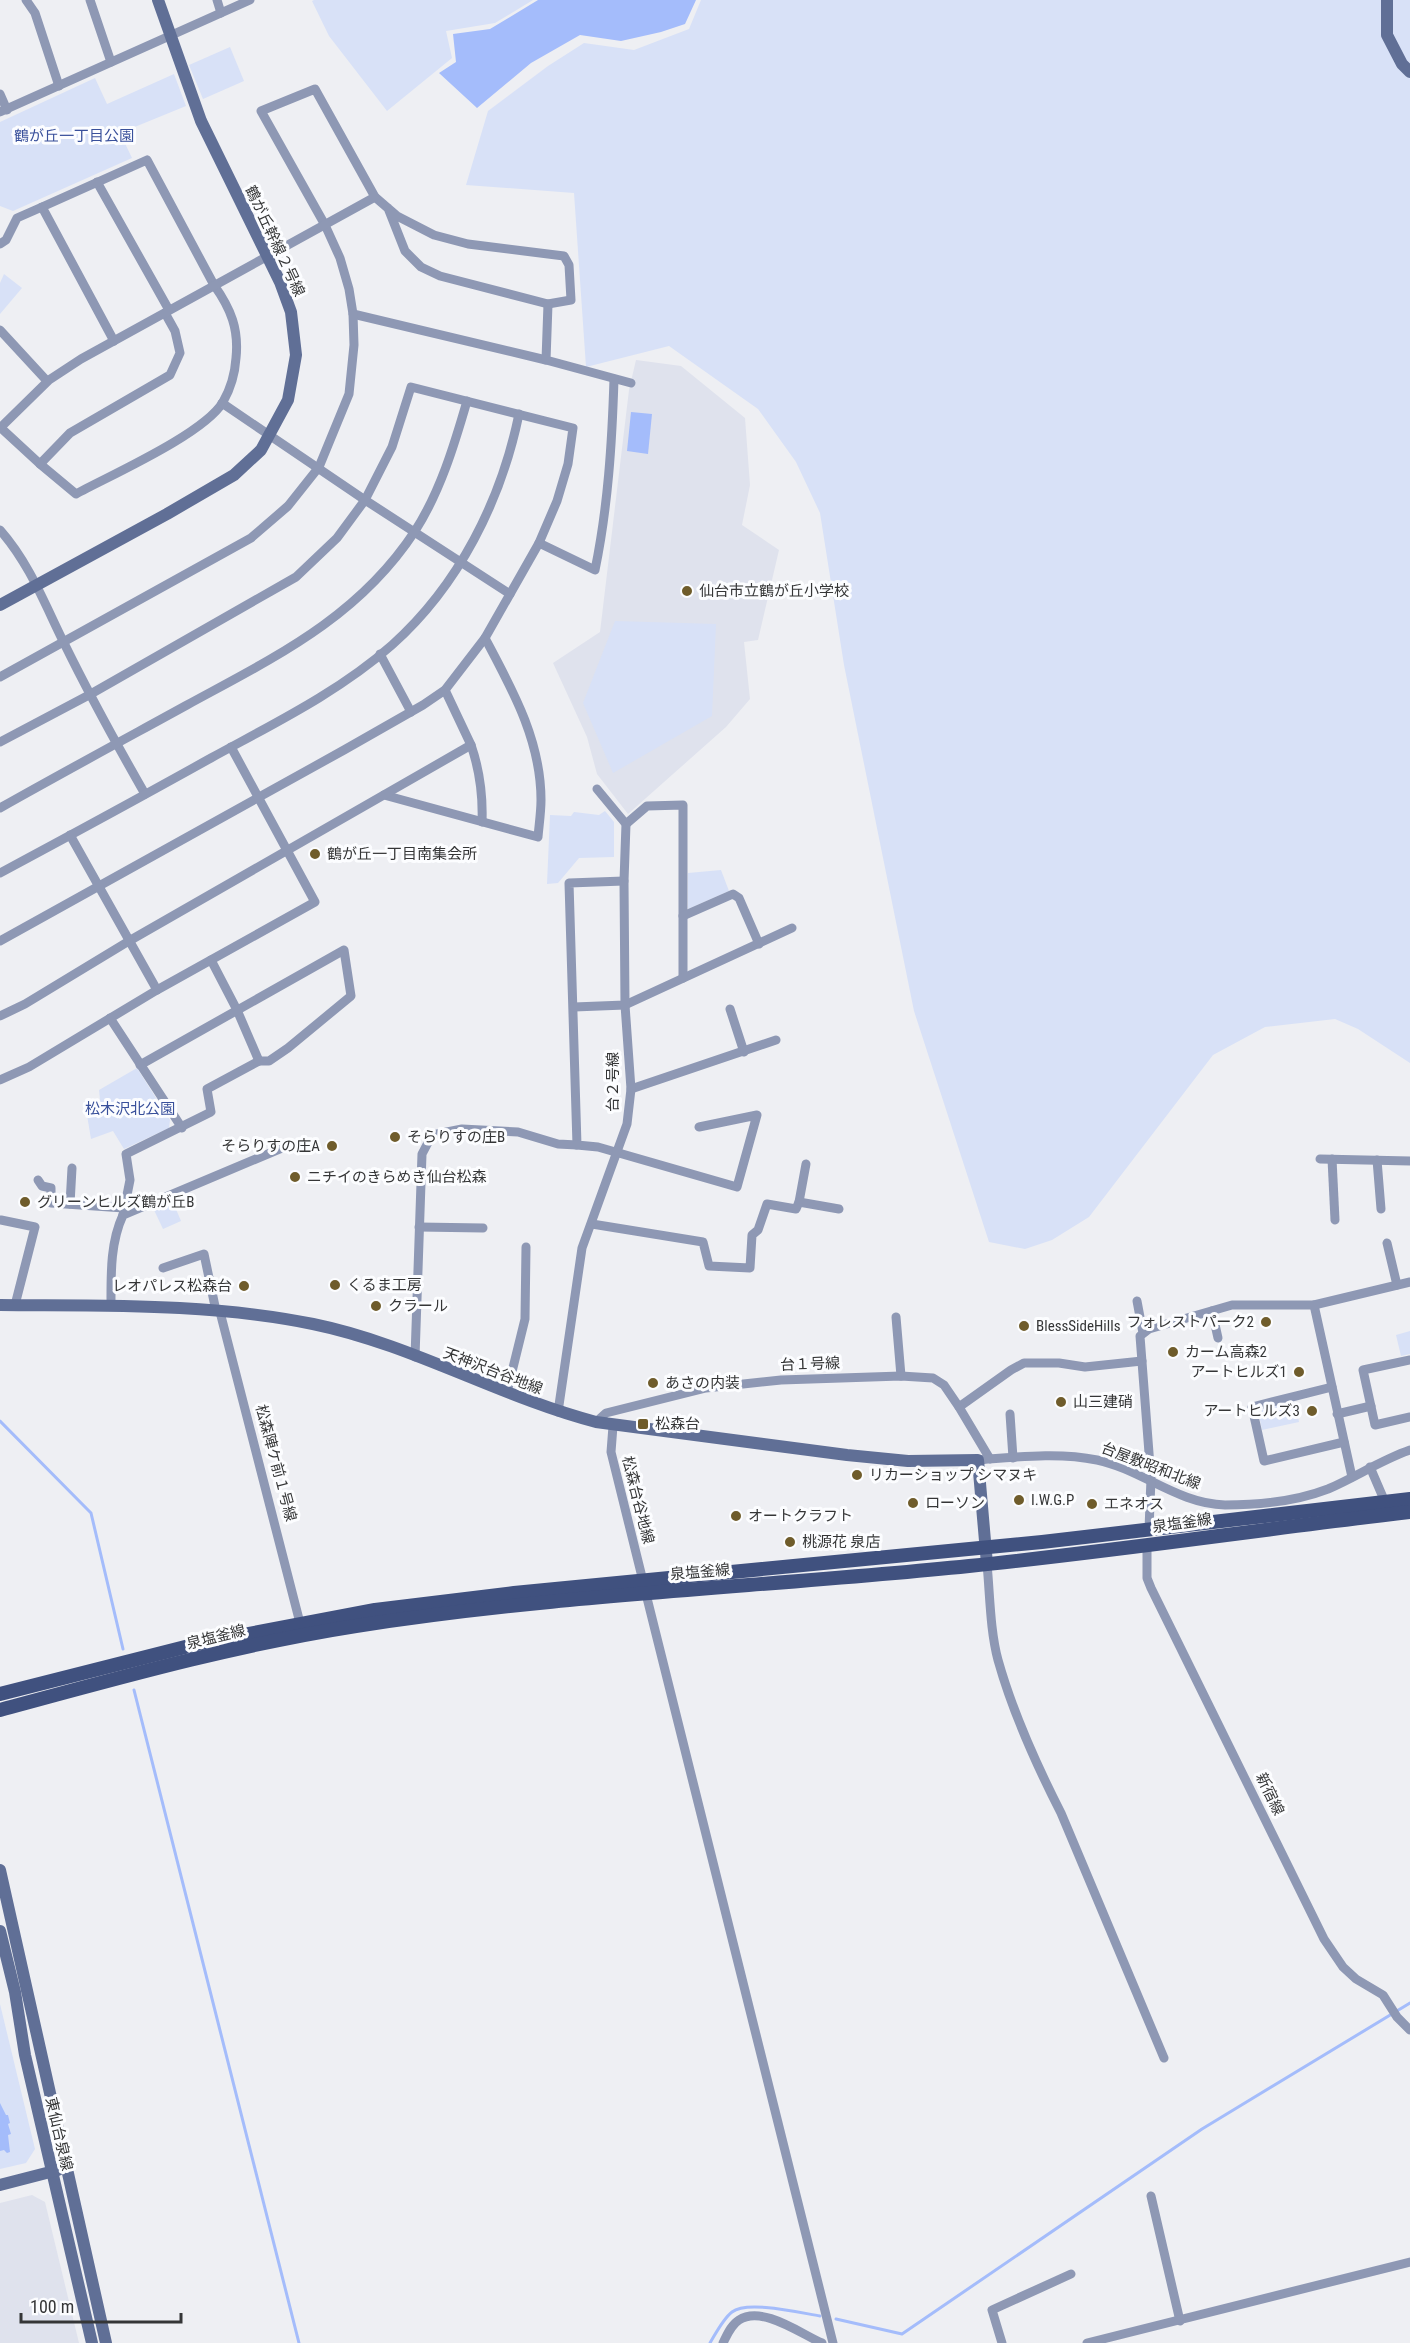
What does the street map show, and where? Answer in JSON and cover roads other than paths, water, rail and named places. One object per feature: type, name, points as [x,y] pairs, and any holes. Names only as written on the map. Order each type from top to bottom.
[{"type":"main road","name":"泉塩釜線","points":[[0,1710],[215,1653],[283,1639],[439,1614],[1410,1499]]},
{"type":"main road","name":"泉塩釜線","points":[[0,1694],[201,1642],[375,1610],[514,1593],[645,1588],[987,1564],[1410,1512]]},
{"type":"street","points":[[26,0],[35,13],[59,86]]},
{"type":"street","points":[[90,0],[111,62]]},
{"type":"street","name":"鶴が丘幹線２号線","points":[[0,605],[234,475],[261,450],[288,400],[296,356],[291,312],[267,256],[201,122],[158,0]]},
{"type":"street","points":[[217,0],[221,13]]},
{"type":"street","points":[[0,94],[3,111],[250,0]]},
{"type":"street","points":[[1387,0],[1387,35],[1402,64],[1410,72]]},
{"type":"street","points":[[0,677],[251,538],[288,506],[319,467],[349,394],[354,345],[349,289],[340,258],[324,225],[261,111],[315,89],[375,197],[388,208],[397,216],[434,235],[468,244],[564,256],[570,265],[571,300],[548,304],[440,276],[421,267],[405,251],[388,208]]},
{"type":"street","points":[[0,244],[6,240],[17,218],[147,160],[214,285],[227,303],[238,338],[235,374],[222,403],[195,429],[76,494],[0,428],[47,381],[81,359],[214,285],[375,197]]},
{"type":"street","points":[[40,464],[70,433],[170,375],[180,353],[175,331],[167,312],[97,182]]},
{"type":"street","points":[[42,207],[114,341]]},
{"type":"street","points":[[546,360],[548,304]]},
{"type":"street","points":[[353,314],[546,360],[631,384]]},
{"type":"street","points":[[0,330],[47,381]]},
{"type":"street","points":[[539,543],[595,570],[609,479],[614,379]]},
{"type":"street","points":[[0,742],[89,695],[296,577],[337,538],[365,500],[392,447],[411,387],[573,428],[568,464],[557,501],[539,543],[485,638],[445,690],[411,712],[99,888],[0,941]]},
{"type":"street","points":[[0,808],[308,637],[359,598],[393,560],[415,530],[437,490],[467,401]]},
{"type":"street","points":[[222,403],[271,434],[365,500],[415,530],[510,594]]},
{"type":"street","points":[[0,873],[338,686],[392,645],[438,596],[484,520],[513,447],[519,414]]},
{"type":"street","points":[[0,530],[17,550],[37,585],[89,695],[145,794]]},
{"type":"street","points":[[384,795],[538,837],[542,801],[539,770],[528,726],[512,689],[485,638]]},
{"type":"street","points":[[380,654],[411,712]]},
{"type":"street","points":[[445,690],[479,768],[482,822]]},
{"type":"street","points":[[0,1016],[25,1004],[129,941],[471,746]]},
{"type":"street","points":[[0,1080],[29,1068],[157,990],[315,902],[231,747]]},
{"type":"street","points":[[597,789],[626,824],[647,806],[683,805],[683,978]]},
{"type":"street","name":"台２号線","points":[[558,1412],[582,1248],[627,1124],[631,1089],[625,1005],[626,824]]},
{"type":"street","points":[[70,835],[157,990]]},
{"type":"street","points":[[577,1145],[569,883],[624,881]]},
{"type":"street","points":[[683,916],[733,894],[739,897],[759,944]]},
{"type":"street","points":[[574,1007],[625,1005],[792,928]]},
{"type":"street","points":[[111,1306],[115,1232],[123,1212],[130,1180],[126,1154],[211,1112],[207,1089],[259,1061],[269,1061],[351,996],[344,950],[140,1065]]},
{"type":"street","points":[[211,960],[237,1010],[259,1061]]},
{"type":"street","points":[[730,1009],[744,1052]]},
{"type":"street","points":[[111,1018],[182,1128]]},
{"type":"street","points":[[631,1089],[776,1040]]},
{"type":"street","points":[[415,1357],[422,1154],[432,1135],[462,1129],[518,1132],[558,1144],[598,1147],[737,1187],[757,1115],[699,1127]]},
{"type":"street","points":[[38,1180],[42,1186],[51,1188],[51,1203],[123,1212],[289,1145]]},
{"type":"street","points":[[1320,1159],[1410,1161]]},
{"type":"street","points":[[1332,1159],[1335,1220]]},
{"type":"street","points":[[1377,1160],[1381,1209]]},
{"type":"street","points":[[592,1224],[703,1242],[709,1266],[750,1268],[752,1235],[758,1230],[767,1204],[796,1209],[806,1164]]},
{"type":"street","points":[[70,1204],[72,1168]]},
{"type":"street","points":[[799,1202],[839,1209]]},
{"type":"street","points":[[1,1220],[34,1227],[15,1305]]},
{"type":"street","points":[[419,1227],[483,1228]]},
{"type":"street","points":[[1387,1243],[1397,1285]]},
{"type":"street","points":[[507,1392],[525,1319],[526,1247]]},
{"type":"street","name":"松森陣ケ前１号線","points":[[163,1268],[204,1254],[300,1623]]},
{"type":"street","points":[[1149,1529],[1151,1479],[1140,1336],[1143,1333],[1149,1329],[1232,1305],[1314,1305],[1410,1282]]},
{"type":"street","points":[[1137,1301],[1143,1333]]},
{"type":"street","name":"天神沢台谷地線","points":[[0,1305],[111,1306],[218,1312],[314,1324],[378,1343],[558,1412],[613,1426],[887,1459],[984,1459]]},
{"type":"street","points":[[1314,1305],[1352,1477]]},
{"type":"street","points":[[1212,1311],[1218,1338]]},
{"type":"street","points":[[896,1317],[902,1376]]},
{"type":"street","points":[[1410,1360],[1363,1370],[1375,1425],[1410,1417]]},
{"type":"street","points":[[959,1407],[1024,1363],[1059,1363],[1085,1367],[1142,1361]]},
{"type":"street","name":"台１号線","points":[[596,1422],[606,1413],[706,1388],[781,1380],[902,1376],[933,1378],[944,1385],[959,1407],[984,1459]]},
{"type":"street","points":[[1332,1387],[1252,1407],[1264,1461],[1344,1442]]},
{"type":"street","points":[[1338,1414],[1371,1406]]},
{"type":"street","points":[[1010,1414],[1013,1458]]},
{"type":"street","name":"松森台谷地線","points":[[613,1426],[611,1452],[833,2343]]},
{"type":"street","name":"台屋敷昭和北線","points":[[984,1459],[1062,1456],[1097,1460],[1151,1479],[1186,1497],[1225,1505],[1295,1498],[1326,1489],[1410,1450]]},
{"type":"street","points":[[984,1459],[987,1564],[998,1659],[1044,1779],[1065,1823],[1164,2058]]},
{"type":"street","points":[[1370,1467],[1385,1502]]},
{"type":"street","name":"新宿線","points":[[1147,1544],[1148,1578],[1151,1588],[1324,1939],[1342,1967],[1356,1979],[1383,1995],[1397,2017],[1410,2030]]},
{"type":"street","points":[[0,1870],[106,2343]]},
{"type":"street","name":"東仙台泉線","points":[[0,1931],[15,1992],[25,2055],[92,2343]]},
{"type":"street","points":[[0,2185],[68,2167]]},
{"type":"street","points":[[1151,2196],[1180,2321]]},
{"type":"street","points":[[1087,2343],[1410,2262]]},
{"type":"street","points":[[1002,2343],[992,2310],[1071,2274]]},
{"type":"street","points":[[723,2343],[737,2321],[745,2317],[779,2321],[822,2343]]},
{"type":"water","points":[[538,0],[696,0],[685,24],[661,32],[621,41],[580,35],[531,63],[477,108],[439,73],[456,62],[453,34],[490,29]]},
{"type":"water","points":[[631,412],[652,414],[648,454],[627,451]]},
{"type":"water","points":[[0,2103],[10,2123],[8,2124],[11,2134],[8,2135],[10,2152],[7,2153],[4,2150],[0,2151]]},
{"type":"waterway","points":[[0,1421],[91,1513],[123,1649]]},
{"type":"waterway","points":[[134,1690],[299,2343]]},
{"type":"waterway","points":[[836,2319],[902,2334],[1202,2129],[1410,2003]]},
{"type":"waterway","points":[[710,2343],[726,2318],[739,2309],[774,2308],[820,2316]]},
{"type":"place","name":"仙台市立鶴が丘小学校","points":[[687,591]]},
{"type":"place","name":"鶴が丘一丁目南集会所","points":[[315,854]]},
{"type":"place","name":"そらりすの庄B","points":[[395,1137]]},
{"type":"place","name":"そらりすの庄A","points":[[332,1146]]},
{"type":"place","name":"ニチイのきらめき仙台松森","points":[[295,1177]]},
{"type":"place","name":"グリーンヒルズ鶴が丘B","points":[[25,1202]]},
{"type":"place","name":"くるま工房","points":[[335,1285]]},
{"type":"place","name":"レオパレス松森台","points":[[244,1286]]},
{"type":"place","name":"クラール","points":[[376,1306]]},
{"type":"place","name":"フォレストパーク2","points":[[1266,1322]]},
{"type":"place","name":"BlessSideHills","points":[[1024,1326]]},
{"type":"place","name":"カーム高森2","points":[[1173,1352]]},
{"type":"place","name":"アートヒルズ1","points":[[1299,1372]]},
{"type":"place","name":"あさの内装","points":[[653,1383]]},
{"type":"place","name":"山三建硝","points":[[1061,1402]]},
{"type":"place","name":"アートヒルズ3","points":[[1312,1411]]},
{"type":"place","name":"松森台","points":[[643,1424]]},
{"type":"place","name":"リカーショップ シマヌキ","points":[[857,1475]]},
{"type":"place","name":"I.W.G.P","points":[[1019,1500]]},
{"type":"place","name":"ローソン","points":[[913,1503]]},
{"type":"place","name":"エネオス","points":[[1092,1504]]},
{"type":"place","name":"オートクラフト","points":[[736,1516]]},
{"type":"place","name":"桃源花 泉店","points":[[790,1542]]},
{"type":"park label","name":"鶴が丘一丁目公園","points":[[74,136]]},
{"type":"park label","name":"松木沢北公園","points":[[130,1109]]}]
